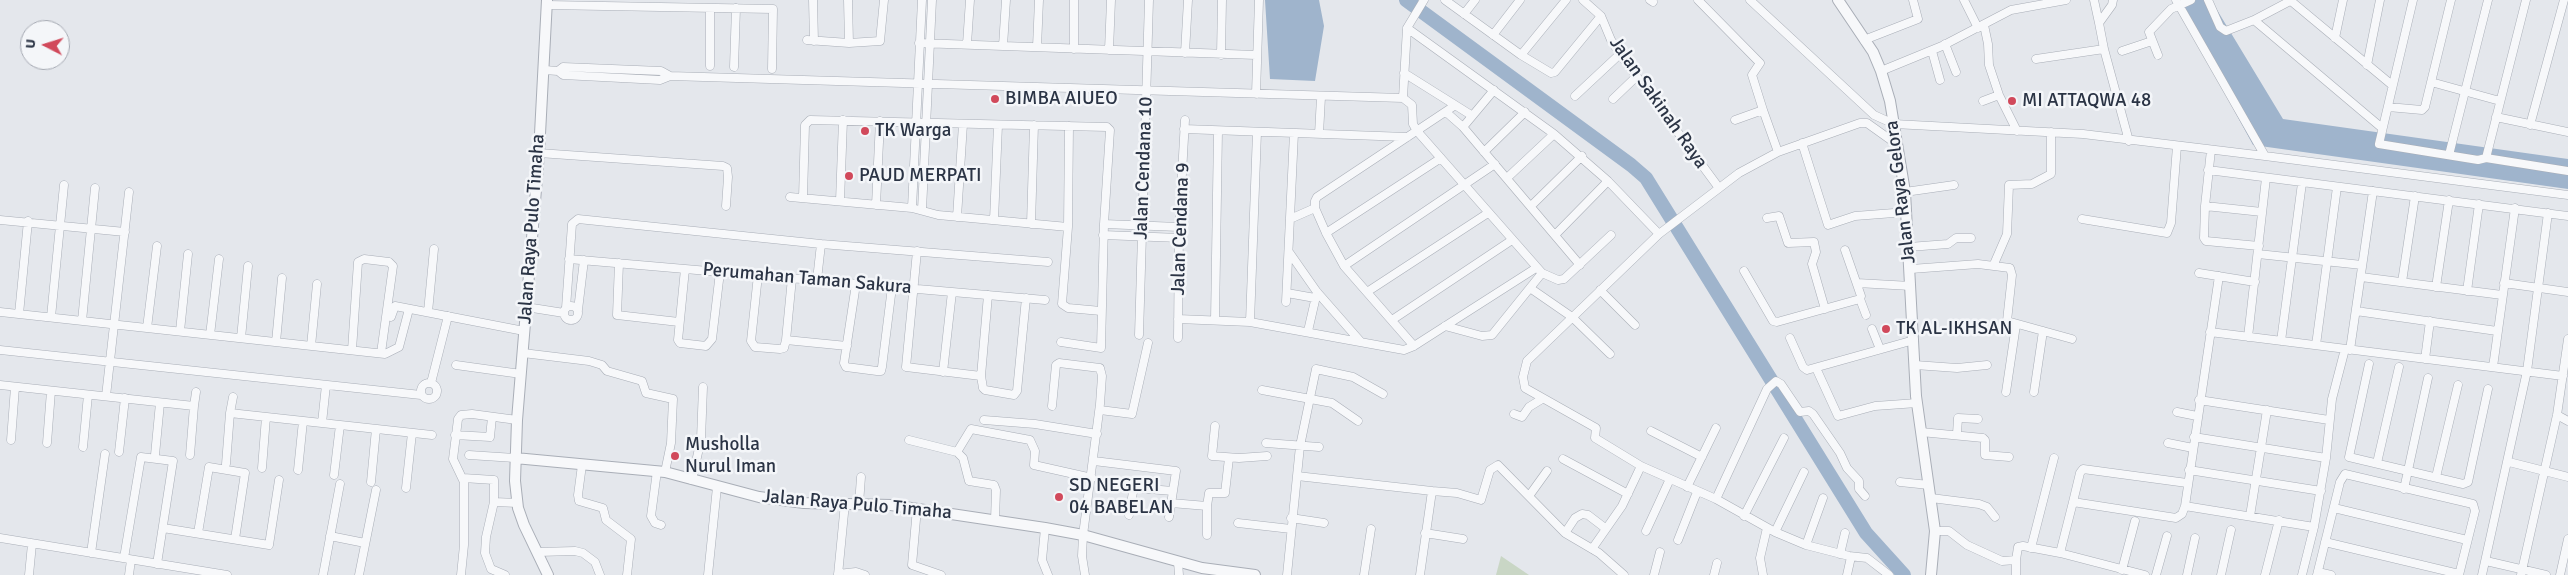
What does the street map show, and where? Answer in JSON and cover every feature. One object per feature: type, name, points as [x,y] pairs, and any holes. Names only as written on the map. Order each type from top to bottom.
[{"type":"street","points":[[813,0],[811,40],[849,43],[880,41],[884,0]]},
{"type":"street","points":[[848,0],[849,43]]},
{"type":"street","points":[[967,44],[970,0]]},
{"type":"street","points":[[1003,46],[1006,0]]},
{"type":"street","points":[[1037,47],[1039,0]]},
{"type":"street","points":[[1074,0],[1074,48]]},
{"type":"street","points":[[1109,50],[1112,0]]},
{"type":"street","name":"Jalan Cendana 10","points":[[1139,335],[1149,0]]},
{"type":"street","points":[[1184,53],[1188,0]]},
{"type":"street","points":[[1220,54],[1222,0]]},
{"type":"street","points":[[1256,94],[1259,0]]},
{"type":"street","points":[[1445,0],[1521,55],[1551,73],[1555,72],[1601,16],[1583,0]]},
{"type":"street","points":[[1464,14],[1475,0]]},
{"type":"street","points":[[1493,35],[1520,0]]},
{"type":"street","points":[[1521,55],[1566,0]]},
{"type":"street","points":[[1698,0],[1760,64],[1752,75],[1778,152]]},
{"type":"street","points":[[1750,0],[1874,115],[1894,124],[2083,134],[2568,194]]},
{"type":"street","name":"Jalan Raya Gelora","points":[[1838,0],[1864,40],[1881,71],[1894,124],[1905,192],[1910,247],[1916,403],[1930,485],[1935,530],[1931,575]]},
{"type":"street","points":[[1864,40],[1918,19],[1913,0]]},
{"type":"street","points":[[1964,0],[1988,38],[1989,64],[1999,95],[2017,131]]},
{"type":"street","points":[[2008,0],[2011,10]]},
{"type":"street","points":[[1881,71],[1932,51],[2011,10],[2066,0]]},
{"type":"street","points":[[2094,0],[2104,49],[2128,141]]},
{"type":"street","points":[[2099,23],[2113,0]]},
{"type":"street","points":[[2208,0],[2220,27],[2226,31],[2254,20],[2291,0],[2392,85]]},
{"type":"street","points":[[2335,38],[2343,0]]},
{"type":"street","points":[[2367,65],[2380,0]]},
{"type":"street","points":[[2413,0],[2379,144],[2478,160],[2486,158],[2568,171]]},
{"type":"street","points":[[2388,107],[2424,109],[2451,0]]},
{"type":"street","points":[[2449,155],[2488,0]]},
{"type":"street","points":[[2486,158],[2526,0]]},
{"type":"street","points":[[2530,125],[2564,0]]},
{"type":"street","points":[[912,208],[922,2],[932,2],[922,210]]},
{"type":"street","points":[[1403,98],[1407,28],[1415,12],[1423,2]]},
{"type":"street","points":[[2158,56],[2150,32],[2171,8],[2183,2],[2265,156]]},
{"type":"street","points":[[553,4],[773,9],[772,69]]},
{"type":"street","name":"Jalan Raya Pulo Timaha","points":[[548,575],[540,552],[524,525],[518,503],[515,458],[521,374],[526,354],[524,332],[545,154],[552,71],[553,4]]},
{"type":"street","points":[[710,8],[710,66]]},
{"type":"street","points":[[734,67],[736,8]]},
{"type":"street","name":"Jalan Sakinah Raya","points":[[1601,16],[1611,40],[1620,54],[1719,188]]},
{"type":"street","points":[[2254,20],[2382,128]]},
{"type":"street","points":[[1407,28],[1582,156],[1659,234]]},
{"type":"street","points":[[2122,51],[2152,41]]},
{"type":"street","points":[[919,43],[1256,55]]},
{"type":"street","points":[[1945,44],[1956,72]]},
{"type":"street","points":[[2036,59],[2104,49]]},
{"type":"street","points":[[1932,51],[1940,80]]},
{"type":"street","points":[[1575,96],[1620,54]]},
{"type":"street","points":[[552,71],[563,67],[598,68],[661,71],[670,76]]},
{"type":"street","points":[[598,68],[598,77]]},
{"type":"street","points":[[552,71],[563,75],[652,80],[660,80],[670,76],[1403,98],[1412,105],[1413,124],[1417,131],[1539,270],[1561,280],[1580,265],[1611,235]]},
{"type":"street","points":[[652,71],[652,80]]},
{"type":"street","points":[[1404,73],[1471,115]]},
{"type":"street","points":[[1613,99],[1636,77]]},
{"type":"street","points":[[2431,82],[2500,101]]},
{"type":"street","points":[[1462,127],[1494,90]]},
{"type":"street","points":[[1983,101],[1999,95]]},
{"type":"street","points":[[1319,134],[1321,97]]},
{"type":"street","points":[[1414,346],[1344,266],[1326,234],[1315,208],[1317,197],[1454,106]]},
{"type":"street","points":[[1735,120],[1763,110]]},
{"type":"street","points":[[1446,112],[1462,127],[1532,206],[1580,265]]},
{"type":"street","points":[[1484,152],[1524,112]]},
{"type":"street","points":[[2496,116],[2530,125],[2568,130]]},
{"type":"street","points":[[840,201],[844,120]]},
{"type":"street","points":[[803,198],[807,121],[844,120],[926,124],[1102,126],[1110,130],[1104,224],[1101,348],[1061,342]]},
{"type":"street","name":"Jalan Cendana 9","points":[[1178,338],[1179,227],[1185,120]]},
{"type":"street","points":[[876,204],[880,122]]},
{"type":"street","points":[[1889,575],[1879,572],[1867,558],[1851,557],[1806,545],[1767,528],[1716,500],[1641,466],[1595,438],[1596,428],[1542,399],[1524,386],[1526,363],[1572,317],[1659,234],[1739,173],[1778,152],[1863,123],[1896,143]]},
{"type":"street","points":[[957,217],[963,124]]},
{"type":"street","points":[[994,220],[998,125]]},
{"type":"street","points":[[1031,224],[1034,125]]},
{"type":"street","points":[[1069,126],[1068,227],[1062,304],[1068,308],[1101,311]]},
{"type":"street","points":[[1184,129],[1407,137]]},
{"type":"street","points":[[1215,320],[1218,131]]},
{"type":"street","points":[[1250,322],[1257,132]]},
{"type":"street","points":[[1994,264],[2007,234],[2009,185],[2035,183],[2051,174],[2050,132]]},
{"type":"street","points":[[1286,302],[1294,133]]},
{"type":"street","points":[[1507,178],[1554,134]]},
{"type":"street","points":[[1802,143],[1828,225],[1855,216],[1907,212]]},
{"type":"street","points":[[2082,219],[2167,233],[2171,223],[2177,146]]},
{"type":"street","points":[[2211,150],[2205,206],[2204,238],[2206,242],[2292,257],[2362,265]]},
{"type":"street","points":[[545,154],[723,166],[727,168],[728,176],[726,206]]},
{"type":"street","points":[[1532,206],[1582,156]]},
{"type":"street","points":[[1326,234],[1441,158]]},
{"type":"street","points":[[1344,266],[1495,164]]},
{"type":"street","points":[[2208,174],[2302,182],[2568,216]]},
{"type":"street","points":[[2248,337],[2266,178]]},
{"type":"street","points":[[1556,234],[1608,181]]},
{"type":"street","points":[[2281,341],[2302,182]]},
{"type":"street","points":[[51,317],[64,185]]},
{"type":"street","points":[[1905,192],[1954,185]]},
{"type":"street","points":[[2316,345],[2337,187]]},
{"type":"street","points":[[82,320],[95,188]]},
{"type":"street","points":[[2302,575],[2321,491],[2334,390],[2348,349],[2356,311],[2373,191]]},
{"type":"street","points":[[106,396],[129,192]]},
{"type":"street","points":[[2402,282],[2415,196]]},
{"type":"street","points":[[790,197],[876,204],[912,208],[938,215],[1068,227]]},
{"type":"street","points":[[2436,287],[2450,200]]},
{"type":"street","points":[[2467,291],[2479,204]]},
{"type":"street","points":[[2205,206],[2262,212]]},
{"type":"street","points":[[1290,219],[1315,208]]},
{"type":"street","points":[[2493,367],[2514,208]]},
{"type":"street","points":[[1367,292],[1488,213]]},
{"type":"street","points":[[2482,575],[2509,462],[2527,372],[2548,213]]},
{"type":"street","points":[[1767,218],[1779,216],[1788,243],[1814,242],[1816,251],[1812,264],[1825,309]]},
{"type":"street","points":[[584,260],[578,310],[576,318],[571,320],[566,318],[565,311],[572,224],[578,219],[821,244],[1048,262]]},
{"type":"street","points":[[0,220],[28,221],[125,232]]},
{"type":"street","points":[[19,314],[28,221]]},
{"type":"street","points":[[1104,224],[1179,227]]},
{"type":"street","points":[[1104,235],[1180,238]]},
{"type":"street","points":[[1910,247],[1948,244],[1956,238],[1971,238]]},
{"type":"street","points":[[1392,320],[1512,240]]},
{"type":"street","points":[[817,280],[821,244]]},
{"type":"street","points":[[147,328],[157,246]]},
{"type":"street","points":[[428,312],[434,249]]},
{"type":"street","points":[[1845,250],[1866,315]]},
{"type":"street","points":[[916,251],[906,367],[981,376]]},
{"type":"street","points":[[1289,252],[1316,295],[1360,341]]},
{"type":"street","points":[[180,331],[188,254]]},
{"type":"street","points":[[210,335],[219,259]]},
{"type":"street","points":[[352,350],[356,268],[358,262],[364,259],[389,262],[394,266],[383,354]]},
{"type":"street","name":"Perumahan Taman Sakura","points":[[569,259],[1045,300]]},
{"type":"street","points":[[619,263],[616,315],[679,322]]},
{"type":"street","points":[[1911,269],[1994,264],[2011,270],[2006,319],[2016,325],[2072,339]]},
{"type":"street","points":[[240,338],[248,266]]},
{"type":"street","points":[[684,269],[678,340],[680,343],[709,345],[712,339],[720,272]]},
{"type":"street","points":[[1178,319],[1250,322],[1404,350],[1414,346],[1539,270]]},
{"type":"street","points":[[1445,326],[1482,336],[1492,335],[1530,288],[1539,270]]},
{"type":"street","points":[[1744,271],[1774,322],[1860,299]]},
{"type":"street","points":[[2199,273],[2255,282]]},
{"type":"street","points":[[758,275],[752,345],[780,349],[784,348],[786,340],[792,278]]},
{"type":"street","points":[[2073,502],[2177,518],[2182,514],[2185,506],[2218,276]]},
{"type":"street","points":[[2361,277],[2502,295]]},
{"type":"street","points":[[276,342],[282,278]]},
{"type":"street","points":[[1857,283],[1911,286]]},
{"type":"street","points":[[2504,283],[2568,292]]},
{"type":"street","points":[[311,346],[317,284]]},
{"type":"street","points":[[856,284],[846,367],[881,370],[892,287]]},
{"type":"street","points":[[1530,288],[1572,317],[1610,354]]},
{"type":"street","points":[[1600,290],[1635,325]]},
{"type":"street","points":[[943,372],[952,292]]},
{"type":"street","points":[[1287,293],[1316,295]]},
{"type":"street","points":[[988,295],[981,376],[985,390],[1016,394],[1026,298]]},
{"type":"street","points":[[1308,332],[1316,295]]},
{"type":"street","points":[[527,307],[538,310],[565,311],[571,306],[578,310]]},
{"type":"street","points":[[383,354],[393,308],[428,312],[524,332]]},
{"type":"street","points":[[0,312],[383,354],[399,347],[409,309]]},
{"type":"street","points":[[2356,311],[2498,331]]},
{"type":"street","points":[[430,383],[448,316]]},
{"type":"street","points":[[2425,359],[2430,321]]},
{"type":"street","points":[[2006,392],[2016,325]]},
{"type":"street","points":[[1872,329],[1880,349]]},
{"type":"street","points":[[2034,392],[2043,331]]},
{"type":"street","points":[[2210,332],[2563,376]]},
{"type":"street","points":[[1790,338],[1804,369],[1816,368],[1914,340]]},
{"type":"street","points":[[2522,572],[2565,387],[2563,376],[2568,339]]},
{"type":"street","points":[[786,340],[848,346]]},
{"type":"street","points":[[1100,410],[1132,414],[1148,343]]},
{"type":"street","points":[[0,350],[422,395],[426,399],[435,396],[436,386],[430,383],[422,386],[422,395]]},
{"type":"street","points":[[526,354],[588,361],[602,365],[606,371],[642,382],[646,394],[673,399],[671,443],[661,472],[651,516],[655,523],[661,525]]},
{"type":"street","points":[[1052,406],[1056,365],[1060,363],[1100,368],[1102,376],[1100,410],[1083,535],[1082,556],[1085,575]]},
{"type":"street","points":[[2369,364],[2349,457],[2463,484],[2468,482],[2488,390]]},
{"type":"street","points":[[456,365],[521,374]]},
{"type":"street","points":[[1915,365],[1957,368],[1987,365]]},
{"type":"street","points":[[2377,464],[2400,366]]},
{"type":"street","points":[[1816,368],[1838,416],[1874,406],[1916,403]]},
{"type":"street","points":[[1287,575],[1291,518],[1300,446],[1316,369],[1353,377],[1383,394]]},
{"type":"street","points":[[2404,489],[2428,378]]},
{"type":"street","points":[[1716,500],[1767,389],[1776,381],[1781,384],[1800,412],[1809,411],[1813,414],[1840,454],[1847,468],[1858,481],[1859,489],[1865,496]]},
{"type":"street","points":[[2436,477],[2458,384]]},
{"type":"street","points":[[0,385],[194,406]]},
{"type":"street","points":[[322,423],[326,386]]},
{"type":"street","points":[[11,440],[15,387]]},
{"type":"street","points":[[692,480],[701,439],[702,387]]},
{"type":"street","points":[[1262,390],[1332,403],[1358,421]]},
{"type":"street","points":[[47,443],[51,391]]},
{"type":"street","points":[[190,455],[196,392]]},
{"type":"street","points":[[83,447],[88,394]]},
{"type":"street","points":[[226,464],[233,397]]},
{"type":"street","points":[[119,452],[125,398]]},
{"type":"street","points":[[1514,414],[1522,417],[1529,407],[1542,399]]},
{"type":"street","points":[[2199,400],[2329,420]]},
{"type":"street","points":[[155,455],[160,403]]},
{"type":"street","points":[[2250,516],[2267,410]]},
{"type":"street","points":[[2177,412],[2197,416]]},
{"type":"street","points":[[230,413],[432,435]]},
{"type":"street","points":[[461,575],[464,545],[463,478],[453,459],[459,416],[472,414],[517,420]]},
{"type":"street","points":[[2557,415],[2568,421]]},
{"type":"street","points":[[262,468],[266,417]]},
{"type":"street","points":[[455,436],[490,437],[492,417]]},
{"type":"street","points":[[1956,434],[1958,418],[1978,419]]},
{"type":"street","points":[[984,420],[1035,424],[1097,434]]},
{"type":"street","points":[[298,470],[303,421]]},
{"type":"street","points":[[334,475],[340,425]]},
{"type":"street","points":[[1215,426],[1211,456],[1230,458],[1267,456]]},
{"type":"street","points":[[1686,487],[1716,428]]},
{"type":"street","points":[[371,482],[376,429]]},
{"type":"street","points":[[957,452],[971,429],[1030,440],[1035,451],[1034,465],[1092,478]]},
{"type":"street","points":[[1651,431],[1702,457]]},
{"type":"street","points":[[1921,432],[1956,434],[1984,439],[1985,454],[2009,457]]},
{"type":"street","points":[[406,488],[412,433]]},
{"type":"street","points":[[2194,437],[2326,458]]},
{"type":"street","points":[[1744,516],[1784,438]]},
{"type":"street","points":[[909,440],[930,443],[935,447],[957,452],[963,458],[969,482],[995,486],[995,520]]},
{"type":"street","points":[[1266,443],[1319,447]]},
{"type":"street","points":[[2168,443],[2193,448]]},
{"type":"street","points":[[91,553],[105,454]]},
{"type":"street","points":[[468,455],[515,458]]},
{"type":"street","points":[[129,575],[128,559],[141,457],[173,461],[157,564]]},
{"type":"street","name":"Jalan Raya Pulo Timaha","points":[[515,458],[661,472],[759,498],[804,503],[845,503],[917,508],[995,520],[1083,535],[1202,568],[1255,575]]},
{"type":"street","points":[[1207,535],[1209,492],[1225,493],[1230,458]]},
{"type":"street","points":[[2031,548],[2054,458]]},
{"type":"street","points":[[1563,460],[1628,494]]},
{"type":"street","points":[[1094,462],[1176,471],[1169,517]]},
{"type":"street","points":[[2509,462],[2568,477]]},
{"type":"street","points":[[582,464],[578,494],[579,501],[603,508],[606,520],[631,538],[627,575]]},
{"type":"street","points":[[1297,476],[1432,492],[1457,493],[1481,500],[1490,470],[1498,465],[1565,532],[1592,549],[1624,575]]},
{"type":"street","points":[[1592,549],[1605,528],[1621,508],[1641,466]]},
{"type":"street","points":[[198,534],[209,467],[245,473],[235,539]]},
{"type":"street","points":[[2060,553],[2080,473],[2083,469],[2187,484]]},
{"type":"street","points":[[2189,470],[2321,491]]},
{"type":"street","points":[[1529,496],[1547,471]]},
{"type":"street","points":[[1775,532],[1804,472]]},
{"type":"street","points":[[2326,542],[2459,574],[2475,510],[2473,504],[2345,474],[2340,482],[2318,573],[2331,575]]},
{"type":"street","points":[[859,504],[861,476]]},
{"type":"street","points":[[463,478],[494,480],[494,502],[486,537],[485,553],[491,569],[505,575]]},
{"type":"street","points":[[1646,531],[1670,479]]},
{"type":"street","points":[[163,528],[269,544],[279,480]]},
{"type":"street","points":[[1900,482],[1930,485]]},
{"type":"street","points":[[323,575],[340,484]]},
{"type":"street","points":[[708,575],[717,487]]},
{"type":"street","points":[[1129,515],[1135,489],[1173,491]]},
{"type":"street","points":[[359,575],[376,490]]},
{"type":"street","points":[[1420,575],[1424,533],[1432,492]]},
{"type":"street","points":[[1678,540],[1697,492]]},
{"type":"street","points":[[1806,545],[1823,498]]},
{"type":"street","points":[[1931,498],[1979,504],[1987,507],[1995,517]]},
{"type":"street","points":[[494,502],[518,503]]},
{"type":"street","points":[[845,503],[838,574],[856,572],[865,575]]},
{"type":"street","points":[[1171,503],[1207,506]]},
{"type":"street","points":[[2185,506],[2314,527]]},
{"type":"street","points":[[917,508],[912,565],[941,575]]},
{"type":"street","points":[[2334,508],[2468,540]]},
{"type":"street","points":[[1565,532],[1575,518],[1582,514],[1588,515],[1605,528]]},
{"type":"street","points":[[1291,518],[1324,523]]},
{"type":"street","points":[[2265,575],[2279,520]]},
{"type":"street","points":[[2122,570],[2135,521]]},
{"type":"street","points":[[1238,523],[1291,529]]},
{"type":"street","points":[[1045,528],[1042,556],[1048,575]]},
{"type":"street","points":[[1763,575],[1760,558],[1767,528]]},
{"type":"street","points":[[1364,575],[1371,529]]},
{"type":"street","points":[[1935,530],[1949,531],[1967,545],[2002,561],[2016,560]]},
{"type":"street","points":[[2221,575],[2231,530]]},
{"type":"street","points":[[1424,533],[1463,539]]},
{"type":"street","points":[[1840,554],[1845,533]]},
{"type":"street","points":[[330,536],[365,543]]},
{"type":"street","points":[[2156,575],[2166,536]]},
{"type":"street","points":[[0,538],[227,575]]},
{"type":"street","points":[[2187,575],[2195,538]]},
{"type":"street","points":[[2560,575],[2568,540]]},
{"type":"street","points":[[29,575],[32,544]]},
{"type":"street","points":[[2016,575],[2016,560],[2019,546],[2060,553],[2145,575]]},
{"type":"street","points":[[540,552],[556,550],[575,551],[589,556],[595,562],[600,575]]},
{"type":"street","points":[[1654,575],[1660,552]]},
{"type":"street","points":[[1847,575],[1851,557]]},
{"type":"street","points":[[2486,561],[2522,572],[2546,575]]},
{"type":"street","points":[[1178,562],[1179,575]]},
{"type":"street","points":[[1714,575],[1717,563]]},
{"type":"green space","points":[[1501,556],[1529,575],[1496,575]]},
{"type":"water","points":[[1265,0],[1319,0],[1324,26],[1315,81],[1270,79]]},
{"type":"water","points":[[2174,0],[2211,0],[2283,119],[2568,159],[2568,189],[2253,145]]},
{"type":"waterway","points":[[1406,0],[1631,165],[1646,178],[1866,533],[1904,575]]},
{"type":"place","name":"BIMBA AIUEO","points":[[995,99]]},
{"type":"place","name":"MI ATTAQWA 48","points":[[2012,101]]},
{"type":"place","name":"TK Warga","points":[[865,131]]},
{"type":"place","name":"PAUD MERPATI","points":[[849,176]]},
{"type":"place","name":"TK AL-IKHSAN","points":[[1886,329]]},
{"type":"place","name":"Musholla Nurul Iman","points":[[675,456]]},
{"type":"place","name":"SD NEGERI 04 BABELAN","points":[[1059,497]]}]
